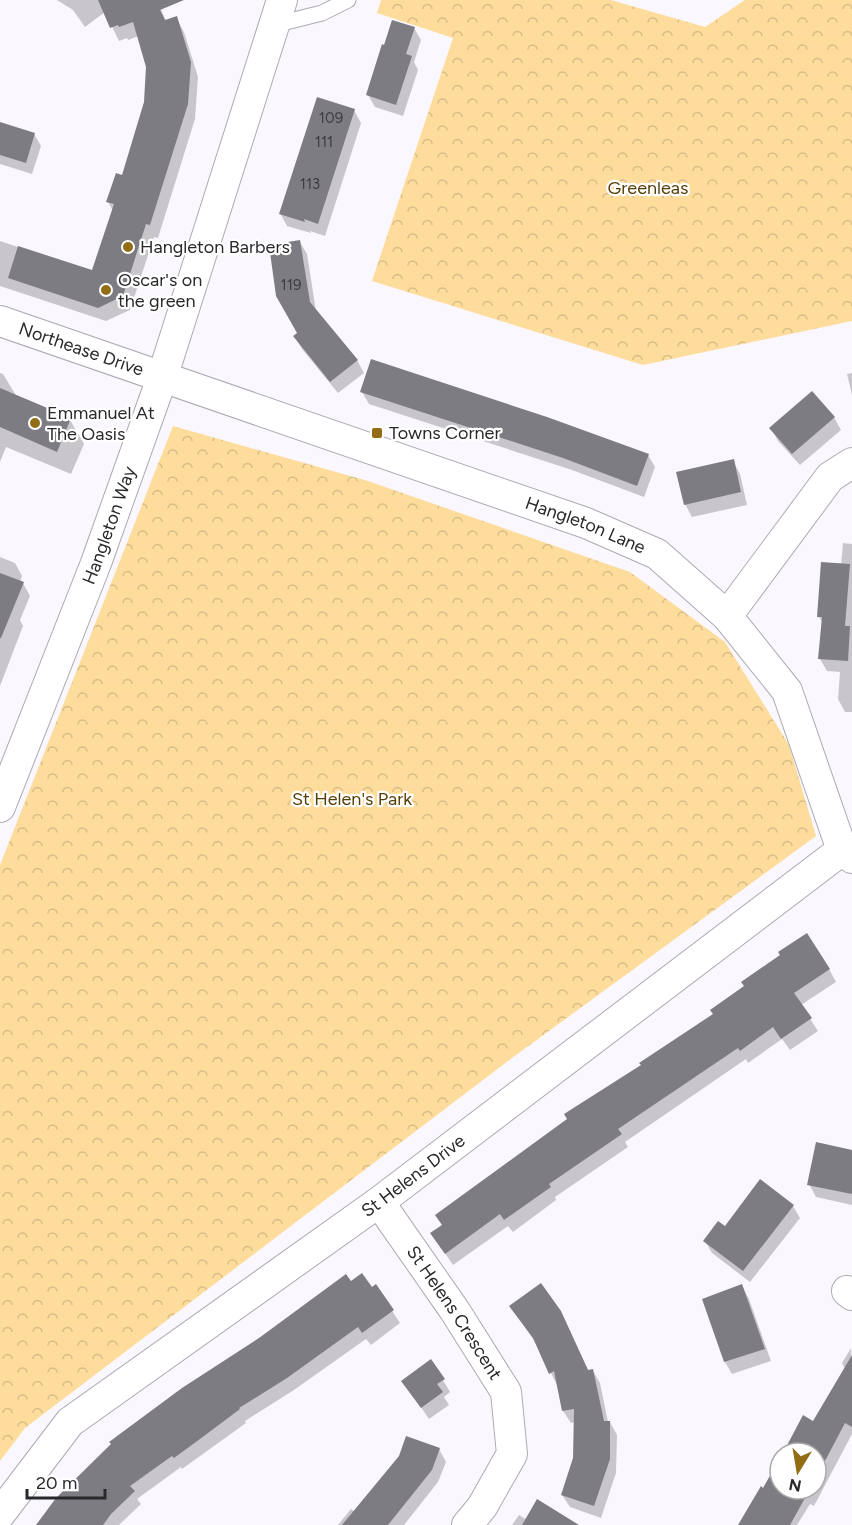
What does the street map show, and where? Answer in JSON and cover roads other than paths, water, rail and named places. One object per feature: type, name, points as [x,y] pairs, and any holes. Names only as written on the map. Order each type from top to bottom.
[{"type":"street","name":"Hangleton Way","points":[[0,807],[96,563],[162,378],[278,12]]},
{"type":"street","name":"Northease Drive","points":[[0,321],[162,378]]},
{"type":"street","name":"Hangleton Lane","points":[[162,378],[585,523],[657,554],[727,616],[787,691],[847,854]]},
{"type":"street","points":[[727,616],[830,477],[852,463]]},
{"type":"street","name":"St Helens Drive","points":[[0,1514],[70,1422],[379,1202],[847,854]]},
{"type":"street","name":"St Helens Crescent","points":[[379,1202],[455,1311],[506,1392],[512,1454],[482,1507],[466,1525]]},
{"type":"lane","points":[[278,12],[322,13],[348,0]]},
{"type":"place","name":"Hangleton Barbers","points":[[128,247]]},
{"type":"place","name":"Oscar's on the green","points":[[106,290]]},
{"type":"place","name":"Emmanuel At The Oasis","points":[[35,423]]},
{"type":"place","name":"Towns Corner","points":[[377,433]]},
{"type":"park label","name":"Greenleas","points":[[648,188]]},
{"type":"park label","name":"St Helen's Park","points":[[352,799]]}]
